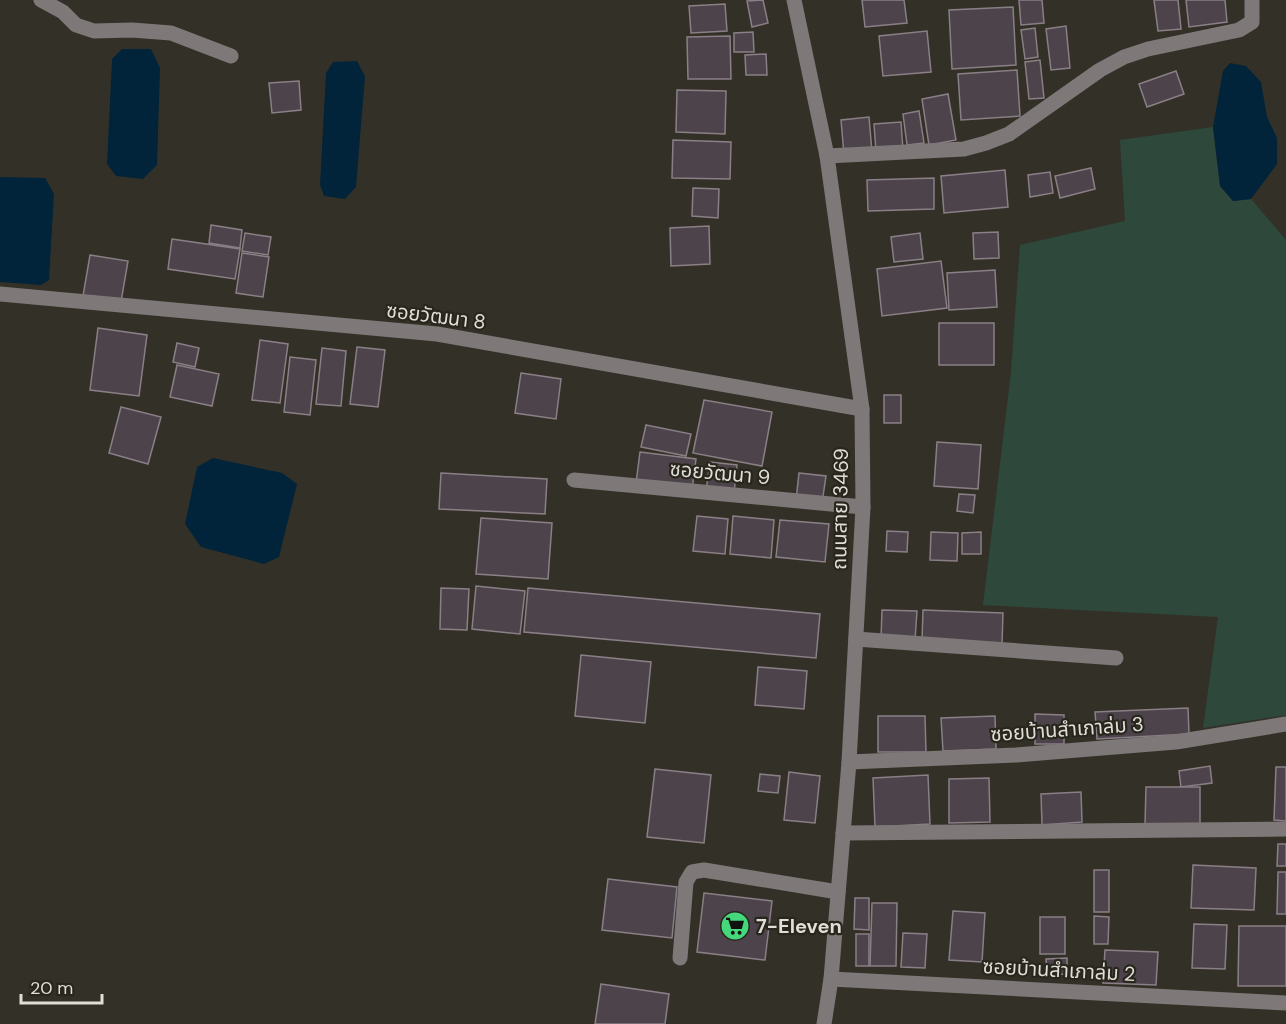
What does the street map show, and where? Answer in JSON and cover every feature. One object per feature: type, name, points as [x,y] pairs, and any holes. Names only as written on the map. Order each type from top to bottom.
[{"type":"street","points":[[41,0],[63,12],[76,25],[94,31],[132,30],[171,33],[231,56]]},
{"type":"street","name":"ถนนสาย 3469","points":[[794,0],[827,156],[862,409],[863,507],[849,762],[831,979],[824,1024]]},
{"type":"street","points":[[827,156],[964,149],[986,143],[1009,134],[1100,70],[1124,57],[1148,49],[1239,30],[1252,22],[1252,0]]},
{"type":"street","name":"ซอยวัฒนา 8","points":[[0,294],[437,334],[862,409]]},
{"type":"street","name":"ซอยวัฒนา 9","points":[[574,480],[863,507]]},
{"type":"street","points":[[856,639],[1116,658]]},
{"type":"street","name":"ซอยบ้านสำเภาล่ม 3","points":[[849,762],[1016,754],[1176,742],[1286,724]]},
{"type":"street","points":[[843,833],[1286,829]]},
{"type":"street","points":[[680,958],[686,882],[692,872],[704,870],[838,892]]},
{"type":"street","name":"ซอยบ้านสำเภาล่ม 2","points":[[831,979],[1286,1003]]},
{"type":"green space","points":[[1213,127],[1220,186],[1233,201],[1251,199],[1286,240],[1286,715],[1203,728],[1218,617],[983,605],[1011,372],[1020,245],[1125,221],[1120,140]]},
{"type":"water","points":[[122,49],[151,49],[160,68],[157,165],[143,179],[116,176],[107,164],[112,59]]},
{"type":"water","points":[[357,61],[365,76],[356,187],[345,199],[324,196],[320,185],[326,73],[333,62]]},
{"type":"water","points":[[1230,63],[1246,66],[1261,82],[1267,117],[1277,138],[1277,164],[1251,199],[1233,201],[1220,186],[1213,127],[1223,71]]},
{"type":"water","points":[[0,177],[45,178],[54,194],[49,280],[41,285],[0,282]]},
{"type":"water","points":[[213,458],[282,473],[297,484],[279,557],[264,564],[201,547],[185,524],[197,467]]},
{"type":"building","points":[[763,0],[768,23],[752,27],[747,1]]},
{"type":"building","points":[[862,0],[904,0],[907,23],[865,27]]},
{"type":"building","points":[[1019,0],[1042,0],[1044,23],[1021,25]]},
{"type":"building","points":[[1154,0],[1178,0],[1181,29],[1158,31]]},
{"type":"building","points":[[1186,0],[1225,0],[1227,22],[1189,27]]},
{"type":"building","points":[[725,4],[727,31],[691,33],[689,6]]},
{"type":"building","points":[[1013,7],[1016,65],[952,69],[949,10]]},
{"type":"building","points":[[1066,26],[1070,68],[1051,70],[1046,29]]},
{"type":"building","points":[[1035,28],[1038,57],[1025,59],[1021,30]]},
{"type":"building","points":[[927,31],[931,72],[883,76],[879,36]]},
{"type":"building","points":[[753,32],[754,52],[734,52],[734,33]]},
{"type":"building","points":[[730,36],[731,79],[688,79],[687,37]]},
{"type":"building","points":[[766,54],[767,75],[746,75],[745,55]]},
{"type":"building","points":[[1040,60],[1044,98],[1029,99],[1025,62]]},
{"type":"building","points":[[1017,70],[1020,116],[961,120],[958,74]]},
{"type":"building","points":[[1176,71],[1184,94],[1147,107],[1139,84]]},
{"type":"building","points":[[299,81],[301,110],[272,113],[269,83]]},
{"type":"building","points":[[677,90],[726,91],[725,134],[676,132]]},
{"type":"building","points":[[948,94],[956,140],[929,145],[922,99]]},
{"type":"building","points":[[919,111],[924,143],[907,145],[903,114]]},
{"type":"building","points":[[869,117],[872,152],[844,155],[841,120]]},
{"type":"building","points":[[901,122],[903,150],[876,152],[874,124]]},
{"type":"building","points":[[673,140],[731,142],[730,179],[672,178]]},
{"type":"building","points":[[1091,168],[1095,189],[1060,198],[1055,176]]},
{"type":"building","points":[[1005,170],[1008,207],[944,213],[941,176]]},
{"type":"building","points":[[1050,172],[1053,193],[1030,197],[1028,175]]},
{"type":"building","points":[[934,178],[934,209],[868,211],[867,180]]},
{"type":"building","points":[[693,188],[719,189],[718,218],[692,216]]},
{"type":"building","points":[[211,225],[242,230],[240,248],[209,243]]},
{"type":"building","points":[[709,226],[710,264],[671,266],[670,228]]},
{"type":"building","points":[[998,232],[999,258],[974,259],[973,233]]},
{"type":"building","points":[[245,233],[271,237],[268,255],[242,251]]},
{"type":"building","points":[[920,233],[923,259],[894,262],[891,237]]},
{"type":"building","points":[[172,239],[240,249],[235,279],[168,269]]},
{"type":"building","points":[[242,253],[269,257],[263,297],[236,293]]},
{"type":"building","points":[[90,255],[128,261],[121,302],[83,296]]},
{"type":"building","points":[[941,261],[947,308],[882,316],[877,269]]},
{"type":"building","points":[[995,270],[997,307],[949,310],[947,273]]},
{"type":"building","points":[[939,323],[994,323],[994,365],[939,365]]},
{"type":"building","points":[[98,328],[147,335],[139,396],[90,390]]},
{"type":"building","points":[[260,340],[288,344],[280,403],[252,400]]},
{"type":"building","points":[[177,343],[199,348],[195,367],[173,362]]},
{"type":"building","points":[[357,347],[385,350],[378,407],[350,404]]},
{"type":"building","points":[[322,348],[346,351],[341,406],[316,404]]},
{"type":"building","points":[[290,357],[316,360],[310,415],[284,412]]},
{"type":"building","points":[[177,365],[219,374],[212,406],[170,397]]},
{"type":"building","points":[[521,373],[561,379],[556,419],[515,413]]},
{"type":"building","points":[[884,395],[901,395],[901,423],[884,423]]},
{"type":"building","points":[[704,400],[772,412],[762,466],[693,453]]},
{"type":"building","points":[[121,407],[161,417],[148,464],[109,453]]},
{"type":"building","points":[[646,425],[691,434],[686,456],[641,447]]},
{"type":"building","points":[[937,442],[981,445],[978,489],[934,486]]},
{"type":"building","points":[[640,452],[696,459],[692,490],[636,483]]},
{"type":"building","points":[[710,462],[737,465],[734,493],[706,491]]},
{"type":"building","points":[[441,473],[547,479],[545,514],[439,509]]},
{"type":"building","points":[[799,473],[826,476],[822,503],[796,500]]},
{"type":"building","points":[[959,494],[975,495],[973,513],[957,511]]},
{"type":"building","points":[[697,516],[728,519],[725,554],[693,551]]},
{"type":"building","points":[[733,516],[774,520],[771,558],[730,554]]},
{"type":"building","points":[[481,518],[552,523],[548,579],[476,574]]},
{"type":"building","points":[[780,520],[829,524],[825,562],[776,557]]},
{"type":"building","points":[[887,531],[908,532],[907,552],[886,551]]},
{"type":"building","points":[[931,532],[958,533],[957,561],[930,560]]},
{"type":"building","points":[[981,532],[981,554],[962,554],[962,533]]},
{"type":"building","points":[[476,586],[525,591],[520,634],[472,629]]},
{"type":"building","points":[[441,588],[469,589],[467,630],[440,629]]},
{"type":"building","points":[[528,588],[820,614],[816,658],[524,632]]},
{"type":"building","points":[[882,610],[917,611],[915,640],[881,639]]},
{"type":"building","points":[[923,610],[1003,613],[1002,644],[922,641]]},
{"type":"building","points":[[581,655],[651,662],[645,723],[575,716]]},
{"type":"building","points":[[758,667],[807,671],[804,709],[755,705]]},
{"type":"building","points":[[1188,708],[1189,734],[1097,739],[1095,712]]},
{"type":"building","points":[[1035,714],[1064,715],[1064,744],[1035,744]]},
{"type":"building","points":[[878,716],[925,716],[926,752],[878,752]]},
{"type":"building","points":[[995,716],[996,749],[943,751],[941,718]]},
{"type":"building","points":[[1210,766],[1212,783],[1181,787],[1179,771]]},
{"type":"building","points":[[1276,767],[1286,767],[1286,821],[1274,820]]},
{"type":"building","points":[[655,769],[711,775],[704,843],[647,837]]},
{"type":"building","points":[[789,772],[820,776],[815,823],[784,820]]},
{"type":"building","points":[[760,774],[780,776],[778,793],[758,791]]},
{"type":"building","points":[[928,775],[930,824],[875,827],[873,778]]},
{"type":"building","points":[[989,778],[990,822],[949,823],[949,779]]},
{"type":"building","points":[[1146,787],[1200,787],[1200,825],[1145,824]]},
{"type":"building","points":[[1081,792],[1082,822],[1042,825],[1041,794]]},
{"type":"building","points":[[1278,844],[1286,844],[1286,866],[1277,866]]},
{"type":"building","points":[[1193,865],[1256,868],[1254,910],[1191,908]]},
{"type":"building","points":[[1094,870],[1109,870],[1109,912],[1094,912]]},
{"type":"building","points":[[1278,872],[1286,872],[1286,914],[1277,914]]},
{"type":"building","points":[[608,879],[677,887],[672,938],[602,930]]},
{"type":"building","name":"7-Eleven","points":[[704,893],[772,901],[765,960],[697,952]]},
{"type":"building","points":[[855,898],[869,898],[869,930],[854,929]]},
{"type":"building","points":[[872,903],[897,903],[896,966],[870,966]]},
{"type":"building","points":[[953,911],[985,913],[982,962],[949,960]]},
{"type":"building","points":[[1094,916],[1109,917],[1108,944],[1094,944]]},
{"type":"building","points":[[1040,917],[1065,917],[1065,954],[1040,954]]},
{"type":"building","points":[[1194,924],[1227,925],[1225,969],[1192,968]]},
{"type":"building","points":[[1239,926],[1286,926],[1286,986],[1238,986]]},
{"type":"building","points":[[903,933],[927,934],[925,968],[901,967]]},
{"type":"building","points":[[856,934],[869,934],[869,966],[856,966]]},
{"type":"building","points":[[1105,950],[1158,952],[1156,985],[1103,983]]},
{"type":"building","points":[[1067,958],[1067,974],[1047,975],[1046,959]]},
{"type":"building","points":[[601,984],[669,994],[665,1024],[595,1024]]},
{"type":"place","name":"7-Eleven","points":[[735,926]]}]
